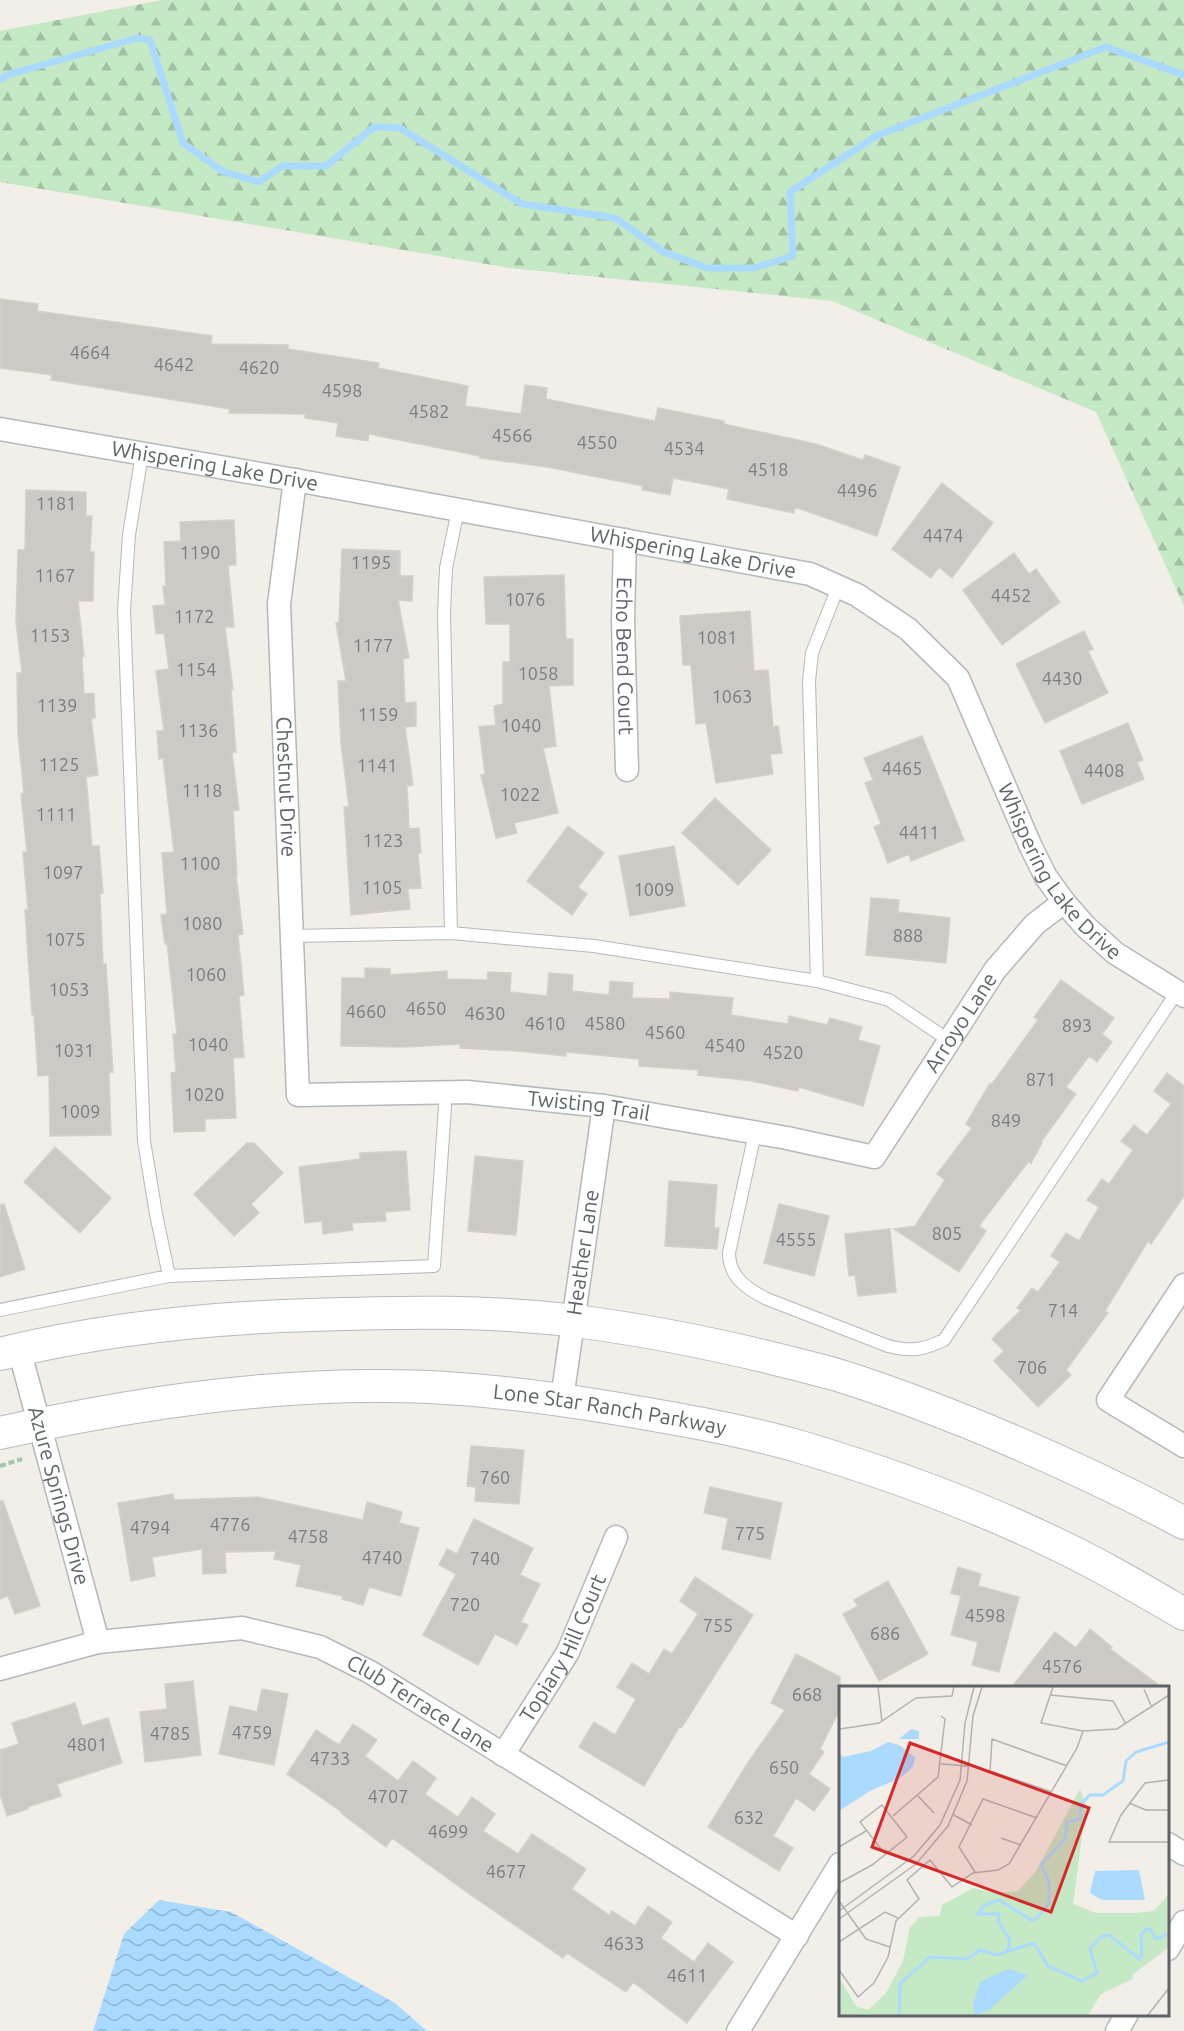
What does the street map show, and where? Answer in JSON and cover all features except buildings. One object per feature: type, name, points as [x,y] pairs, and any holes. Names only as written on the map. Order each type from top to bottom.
[{"type":"main road","points":[[9,1352],[103,1333],[241,1317],[389,1312],[476,1314],[573,1321],[700,1342],[834,1374],[892,1393],[1060,1460],[1184,1523]]},
{"type":"main road","name":"Lone Star Ranch Parkway","points":[[0,1433],[42,1439],[197,1397],[324,1388],[384,1386],[455,1388],[562,1399],[723,1428],[792,1445],[864,1468],[942,1496],[1053,1542],[1128,1581],[1184,1614]]},
{"type":"street","name":"Whispering Lake Drive","points":[[0,429],[810,574],[857,595],[908,628],[958,678],[1031,847],[1046,877],[1064,902],[1085,926],[1115,952],[1180,994]]},
{"type":"street","name":"Chestnut Drive","points":[[295,480],[279,604],[298,1095]]},
{"type":"street","name":"Echo Bend Court","points":[[625,540],[623,621],[627,770]]},
{"type":"street","name":"Arroyo Lane","points":[[874,1157],[995,970],[1035,924],[1064,902]]},
{"type":"street","name":"Twisting Trail","points":[[298,1095],[467,1092],[603,1106],[874,1157]]},
{"type":"street","name":"Heather Lane","points":[[562,1399],[603,1106]]},
{"type":"street","points":[[1184,1285],[1108,1400],[1184,1446]]},
{"type":"street","name":"Azure Springs Drive","points":[[9,1352],[42,1439],[98,1642]]},
{"type":"street","name":"Topiary Hill Court","points":[[503,1755],[568,1652],[616,1537]]},
{"type":"street","name":"Club Terrace Lane","points":[[0,1669],[98,1642],[242,1628],[320,1647],[370,1672],[797,1936]]},
{"type":"street","points":[[1169,1845],[1184,1854]]},
{"type":"street","points":[[738,2031],[839,1866]]},
{"type":"street","points":[[1169,1946],[1184,1922]]},
{"type":"street","points":[[1117,2031],[1126,2016]]},
{"type":"lane","points":[[142,454],[129,535],[124,610],[144,1141],[169,1276]]},
{"type":"lane","points":[[451,933],[444,612],[446,568],[458,510]]},
{"type":"lane","points":[[817,981],[809,681],[812,653],[838,587]]},
{"type":"lane","points":[[292,936],[451,933],[594,946],[817,981],[889,1000],[950,1041]]},
{"type":"lane","points":[[755,1133],[729,1253],[729,1263],[737,1279],[747,1289],[767,1299],[888,1346],[906,1350],[923,1349],[944,1340],[1180,994]]},
{"type":"lane","points":[[0,1310],[169,1276],[434,1266],[446,1092]]},
{"type":"path","points":[[0,1466],[42,1439]]},
{"type":"green space","points":[[162,0],[1184,0],[1184,606],[1096,412],[832,301],[510,268],[0,182],[0,31]]},
{"type":"water","points":[[159,1900],[231,1912],[395,2003],[427,2031],[93,2031],[124,1934]]},
{"type":"waterway","points":[[0,80],[7,75],[137,38],[150,40],[183,143],[222,171],[259,182],[282,166],[326,166],[374,127],[400,128],[522,204],[615,218],[664,252],[707,268],[754,268],[793,256],[790,192],[878,135],[1106,47],[1184,75]]}]
